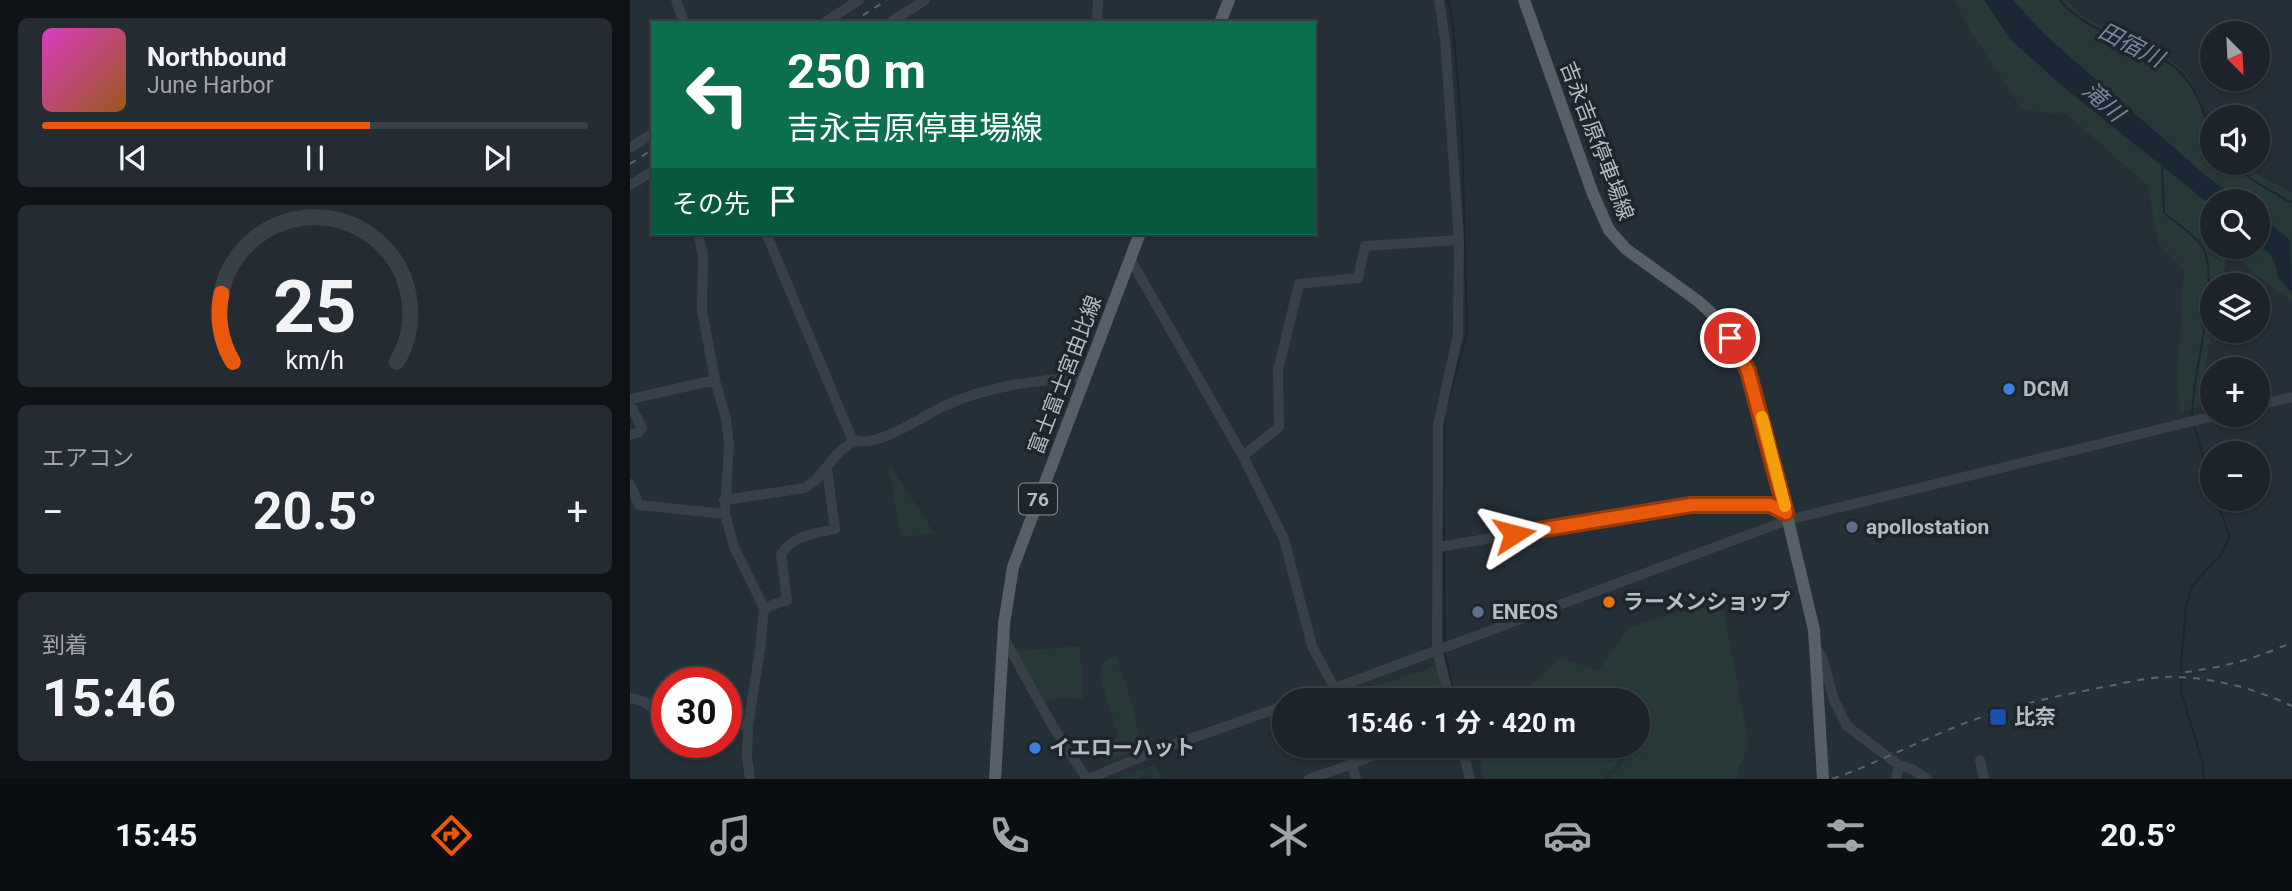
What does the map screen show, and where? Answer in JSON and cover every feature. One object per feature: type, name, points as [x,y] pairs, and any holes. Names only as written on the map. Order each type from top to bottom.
[{"type":"main road","points":[[1221,21],[1229,0]]},
{"type":"main road","name":"吉永吉原停車場線","points":[[1524,0],[1593,194],[1609,230],[1626,249],[1698,300],[1730,338],[1744,363],[1762,417],[1810,603],[1816,647],[1823,779]]},
{"type":"main road","name":"富士富士宮由比線","points":[[995,779],[1007,591],[1013,567],[1139,235]]},
{"type":"street","points":[[676,0],[683,21]]},
{"type":"street","points":[[827,21],[859,0]]},
{"type":"street","points":[[891,21],[925,0]]},
{"type":"street","points":[[1097,21],[1098,0]]},
{"type":"street","points":[[1439,0],[1445,39],[1459,240],[1458,334],[1438,426],[1437,650],[1447,688]]},
{"type":"street","points":[[630,148],[651,134]]},
{"type":"street","points":[[630,185],[651,172]]},
{"type":"street","points":[[698,235],[703,255],[702,310],[729,444],[725,514],[734,547],[764,608],[748,726],[747,758],[750,779]]},
{"type":"street","points":[[767,235],[852,439],[855,440]]},
{"type":"street","points":[[1243,456],[1279,428],[1278,370],[1299,285],[1358,278],[1365,246],[1459,240]]},
{"type":"street","points":[[1130,259],[1243,456],[1284,539],[1312,646],[1334,688]]},
{"type":"street","points":[[724,500],[805,488],[827,469],[839,452],[855,440],[880,438],[945,405],[1007,387],[1086,377]]},
{"type":"street","points":[[630,435],[642,428],[630,402],[715,380]]},
{"type":"street","points":[[2270,402],[2292,397]]},
{"type":"street","points":[[1338,688],[1787,516],[2200,419]]},
{"type":"street","points":[[764,608],[787,600],[781,554],[788,544],[798,538],[835,529],[827,469]]},
{"type":"street","points":[[630,484],[634,506],[725,514]]},
{"type":"street","points":[[1438,547],[1691,505],[1770,505],[1787,516]]},
{"type":"street","points":[[1004,638],[1052,725],[1088,779],[1158,750],[1272,710]]},
{"type":"street","points":[[1816,647],[1822,657],[1834,701],[1847,726],[1899,765],[1912,769],[1927,779]]},
{"type":"street","points":[[630,698],[651,706]]},
{"type":"street","points":[[742,725],[748,726]]},
{"type":"street","points":[[1309,779],[1367,758]]},
{"type":"street","points":[[1465,758],[1470,779]]},
{"type":"street","points":[[1980,760],[1984,779]]},
{"type":"street","points":[[1352,764],[1356,779]]},
{"type":"street","points":[[1896,779],[1899,765]]},
{"type":"shaded area","points":[[1954,0],[2066,0],[2087,19],[2165,54],[2189,77],[2202,105],[2200,175],[2260,175],[2292,192],[2292,302],[2270,285],[2270,273],[2255,273],[2237,259],[2270,259],[2270,189],[2200,189],[2200,259],[2227,259],[2224,273],[2200,273],[2200,343],[2210,343],[2207,357],[2200,357],[2200,407],[2180,411],[2177,381],[2184,269],[2158,243],[2148,186],[2067,114],[2023,111],[1967,26]]},
{"type":"shaded area","points":[[888,463],[935,534],[901,537]]},
{"type":"shaded area","points":[[1721,596],[1749,746],[1737,772],[1738,779],[1608,779],[1624,758],[1650,758],[1650,688],[1528,688],[1561,657],[1598,671],[1628,628]]},
{"type":"shaded area","points":[[1080,646],[1083,699],[1054,698],[1046,702],[1016,651]]},
{"type":"shaded area","points":[[1116,655],[1135,713],[1140,749],[1110,761],[1105,747],[1118,737],[1099,672],[1103,662]]},
{"type":"shaded area","points":[[1436,664],[1442,688],[1369,688]]},
{"type":"shaded area","points":[[1480,758],[1622,758],[1603,779],[1483,779]]},
{"type":"shaded area","points":[[1155,765],[1162,779],[1152,779],[1149,774],[1138,779],[1117,779]]},
{"type":"water","name":"滝川","points":[[1984,0],[2013,0],[2045,35],[2200,171],[2200,175],[2205,175],[2224,189],[2200,189],[2200,196],[2066,89],[2011,40]]},
{"type":"water","points":[[2270,224],[2290,240],[2292,293],[2278,277],[2270,254]]},
{"type":"waterway","points":[[1447,406],[1467,333],[1462,136],[1453,25],[1448,0]]},
{"type":"waterway","name":"田宿川","points":[[2060,0],[2090,25],[2144,49],[2177,69],[2190,84],[2201,105]]},
{"type":"waterway","points":[[2162,166],[2164,213],[2201,245],[2209,273],[2207,312],[2194,388],[2192,417]]},
{"type":"waterway","name":"田宿川","points":[[2246,175],[2292,203]]},
{"type":"waterway","points":[[1444,543],[1445,415]]},
{"type":"waterway","points":[[2194,425],[2200,446]]},
{"type":"waterway","points":[[2204,779],[2202,761],[2181,691],[2181,666],[2186,608],[2192,586],[2222,553],[2230,536],[2221,511]]},
{"type":"waterway","points":[[1444,552],[1445,644]]},
{"type":"waterway","points":[[1445,653],[1452,688]]},
{"type":"railway","points":[[854,21],[887,0]]},
{"type":"railway","points":[[630,164],[651,150]]},
{"type":"railway","points":[[2185,672],[2240,661],[2292,642]]},
{"type":"railway","points":[[1832,779],[1997,712],[2053,697],[2144,679],[2179,677],[2222,683],[2251,690],[2292,706]]},
{"type":"slow traffic","points":[[1762,417],[1785,506]]},
{"type":"place","name":"DCM","points":[[2009,389]]},
{"type":"place","name":"apollostation","points":[[1852,527]]},
{"type":"place","name":"ラーメンショップ","points":[[1609,602]]},
{"type":"place","name":"ENEOS","points":[[1478,612]]},
{"type":"place","name":"比奈","points":[[1998,717]]},
{"type":"place","name":"イエローハット","points":[[1035,748]]},
{"type":"route","points":[[1514,534],[1691,505],[1770,505],[1786,513],[1748,371],[1730,338]]}]
